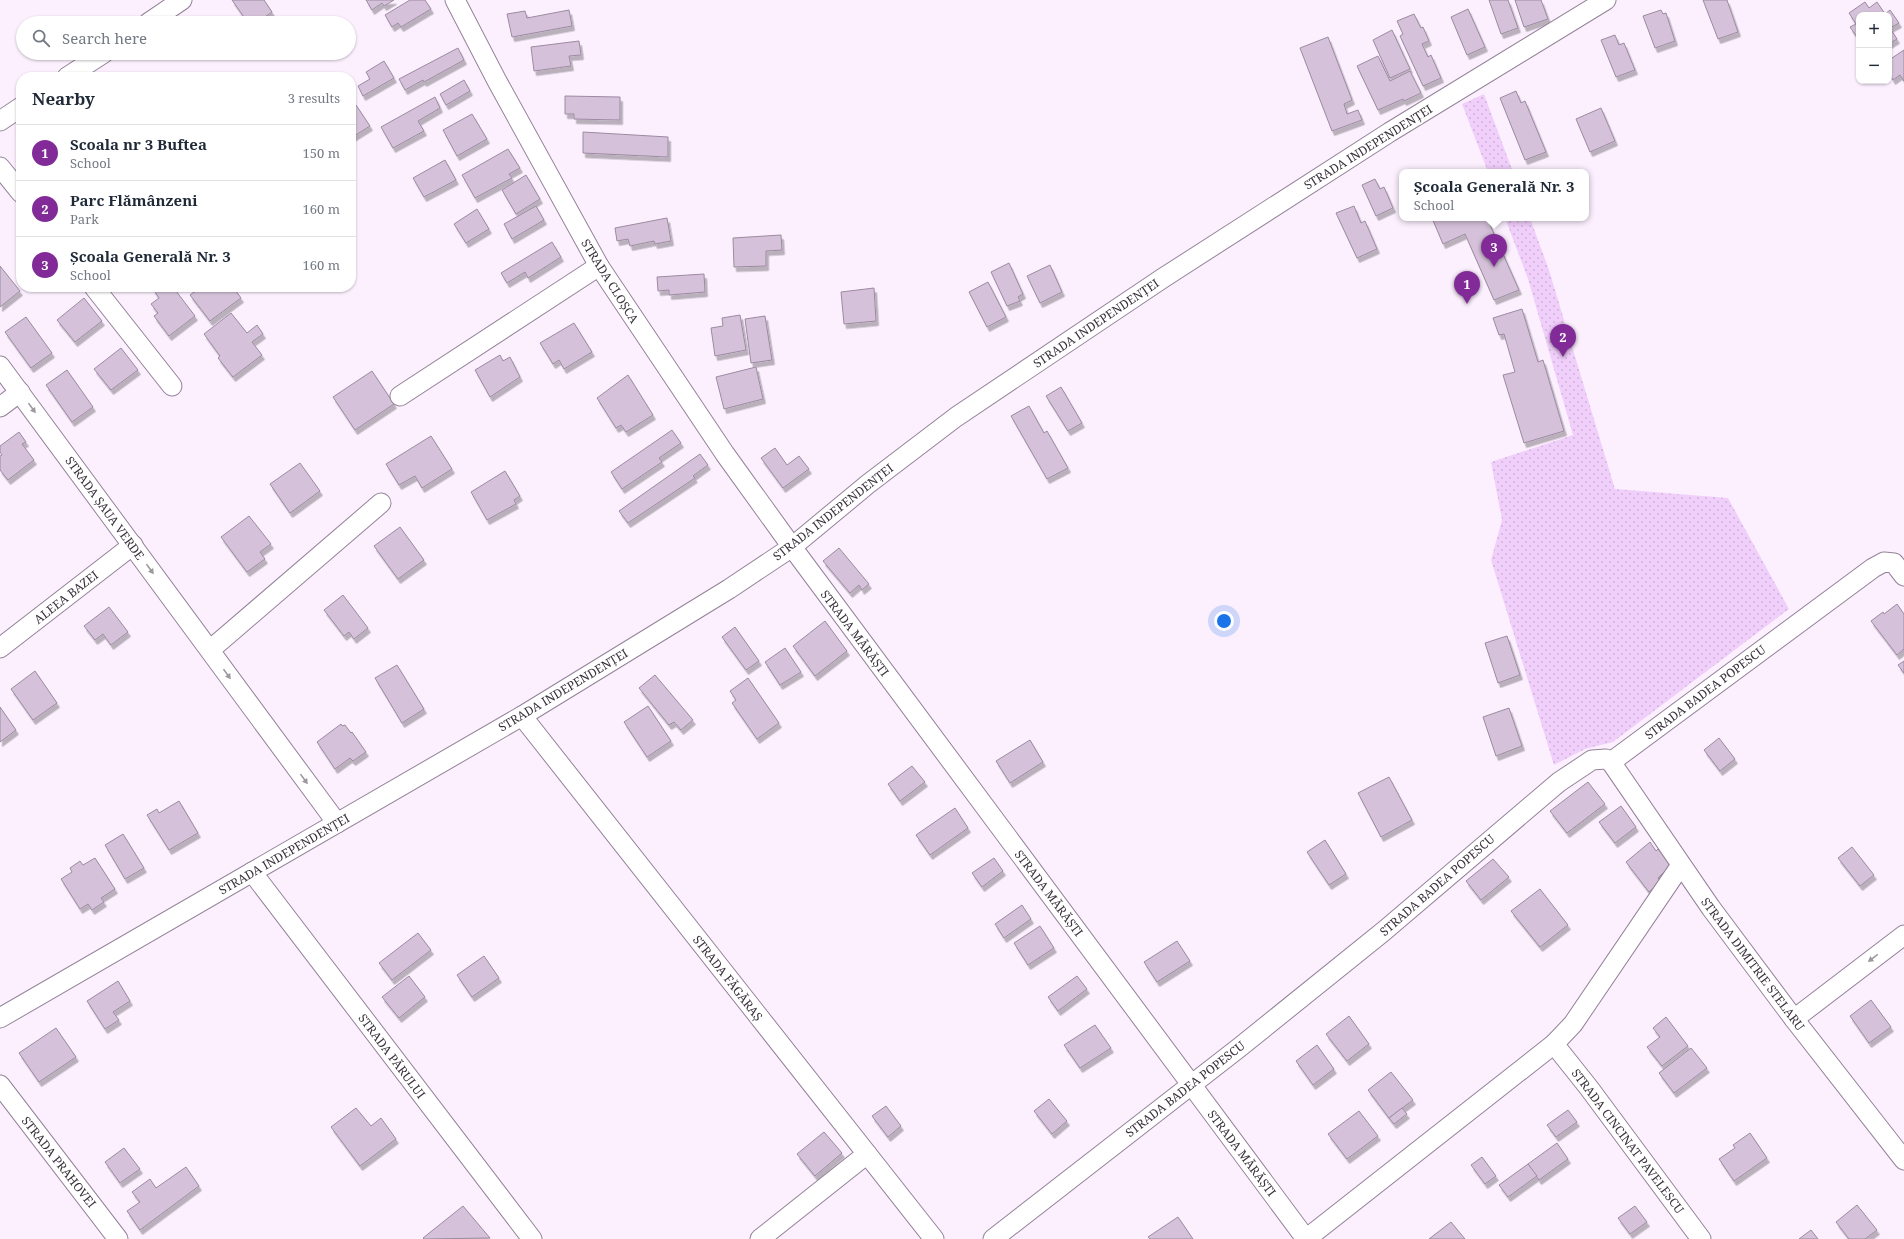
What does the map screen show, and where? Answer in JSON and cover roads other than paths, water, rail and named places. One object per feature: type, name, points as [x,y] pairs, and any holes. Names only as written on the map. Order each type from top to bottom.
[{"type":"street","points":[[158,16],[182,0]]},
{"type":"street","name":"STRADA CLOȘCA","points":[[455,0],[511,108],[599,266],[725,454],[792,547]]},
{"type":"street","name":"STRADA INDEPENDENȚEI","points":[[0,1018],[522,716],[729,588],[792,547],[868,484],[962,413],[1163,278],[1383,136],[1606,0]]},
{"type":"street","points":[[75,72],[93,60]]},
{"type":"street","points":[[0,122],[16,111]]},
{"type":"street","points":[[0,166],[16,187]]},
{"type":"street","points":[[400,396],[599,266]]},
{"type":"street","points":[[98,292],[172,386]]},
{"type":"street","name":"STRADA ȘAUA VERDE","points":[[0,366],[337,823]]},
{"type":"street","points":[[0,407],[20,392]]},
{"type":"street","points":[[210,650],[381,503]]},
{"type":"street","name":"ALEEA BAZEI","points":[[0,648],[133,545]]},
{"type":"street","name":"STRADA MĂRĂȘTI","points":[[792,547],[1306,1239]]},
{"type":"street","name":"STRADA BADEA POPESCU","points":[[993,1239],[1384,931],[1559,782],[1592,760],[1606,759],[1612,762],[1872,568],[1884,562],[1899,570]]},
{"type":"street","name":"STRADA FĂGĂRAȘ","points":[[522,716],[934,1239]]},
{"type":"street","name":"STRADA DIMITRIE STELARU","points":[[1612,762],[1681,864],[1794,1019],[1904,1160]]},
{"type":"street","points":[[1306,1239],[1554,1044],[1572,1024],[1681,864]]},
{"type":"street","name":"STRADA PĂRULUI","points":[[252,872],[532,1239]]},
{"type":"street","points":[[1794,1019],[1904,935]]},
{"type":"street","name":"STRADA CINCINAT PAVELESCU","points":[[1554,1044],[1589,1088],[1701,1239]]},
{"type":"street","name":"STRADA PRAHOVEI","points":[[0,1085],[118,1239]]},
{"type":"street","points":[[760,1239],[867,1154]]},
{"type":"place","name":"Școala Generală Nr. 3","points":[[1494,267]]},
{"type":"place","name":"Scoala nr 3 Buftea","points":[[1467,304]]},
{"type":"place","name":"Parc Flămânzeni","points":[[1563,357]]}]
